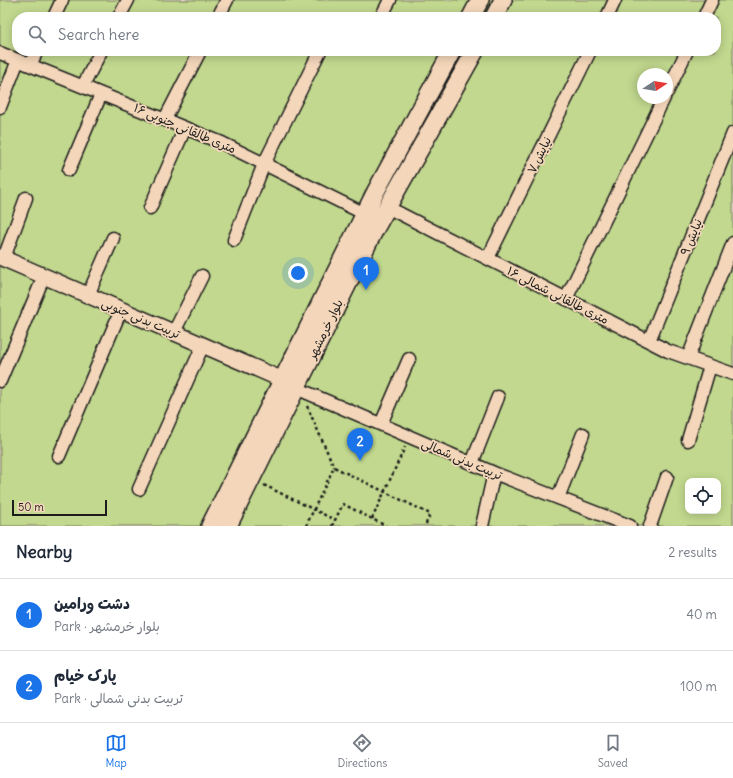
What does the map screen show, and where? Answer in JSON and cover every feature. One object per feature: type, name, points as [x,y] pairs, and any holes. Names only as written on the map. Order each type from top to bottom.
[{"type":"main road","points":[[474,12],[480,0]]},
{"type":"main road","points":[[497,12],[503,0]]},
{"type":"main road","name":"بلوار خرمشهر","points":[[228,526],[251,479],[290,384],[365,214],[449,56]]},
{"type":"main road","name":"بلوار خرمشهر","points":[[210,526],[471,56]]},
{"type":"street","points":[[56,12],[62,0]]},
{"type":"street","points":[[122,12],[128,0]]},
{"type":"street","points":[[221,12],[227,0]]},
{"type":"street","points":[[384,12],[390,0]]},
{"type":"street","points":[[609,12],[615,0]]},
{"type":"street","points":[[706,12],[712,0]]},
{"type":"street","name":"۱۶ متری طالقانی جنوبی","points":[[0,53],[222,142],[365,214]]},
{"type":"street","points":[[0,107],[24,62],[31,56]]},
{"type":"street","points":[[83,86],[98,56]]},
{"type":"street","points":[[164,119],[197,56]]},
{"type":"street","points":[[234,240],[264,164],[318,56]]},
{"type":"street","name":"نیایش ۷","points":[[488,258],[588,56]]},
{"type":"street","points":[[673,80],[685,56]]},
{"type":"street","points":[[69,170],[101,94]]},
{"type":"street","points":[[566,299],[661,104]]},
{"type":"street","points":[[150,208],[185,128]]},
{"type":"street","name":"نیایش ۹","points":[[649,341],[733,133]]},
{"type":"street","points":[[2,258],[26,198]]},
{"type":"street","name":"۱۶ متری طالقانی شمالی","points":[[388,207],[668,351],[733,374]]},
{"type":"street","points":[[88,295],[113,238]]},
{"type":"street","points":[[688,358],[733,243]]},
{"type":"street","name":"تربیت بدنی جنوبی","points":[[2,258],[204,345],[290,384]]},
{"type":"street","points":[[0,381],[44,276]]},
{"type":"street","points":[[174,332],[202,276]]},
{"type":"street","points":[[59,456],[122,310]]},
{"type":"street","points":[[138,489],[204,345]]},
{"type":"street","points":[[380,424],[409,359]]},
{"type":"street","points":[[688,440],[710,366]]},
{"type":"street","name":"تربیت بدنی شمالی","points":[[290,384],[494,473],[630,526]]},
{"type":"street","points":[[472,463],[498,397]]},
{"type":"street","points":[[558,498],[583,434]]},
{"type":"street","points":[[482,526],[494,473]]},
{"type":"street","points":[[650,526],[667,477]]},
{"type":"path","points":[[290,384],[310,412],[334,468],[430,514],[425,526]]},
{"type":"path","points":[[372,519],[409,436]]},
{"type":"path","points":[[306,526],[334,468]]},
{"type":"path","points":[[251,479],[335,520]]},
{"type":"path","points":[[332,526],[343,504],[386,526]]},
{"type":"green space","points":[[0,0],[733,0],[733,526],[0,526]]},
{"type":"place","name":"دشت ورامین","points":[[366,290]]},
{"type":"place","name":"پارک خیام","points":[[360,461]]}]
